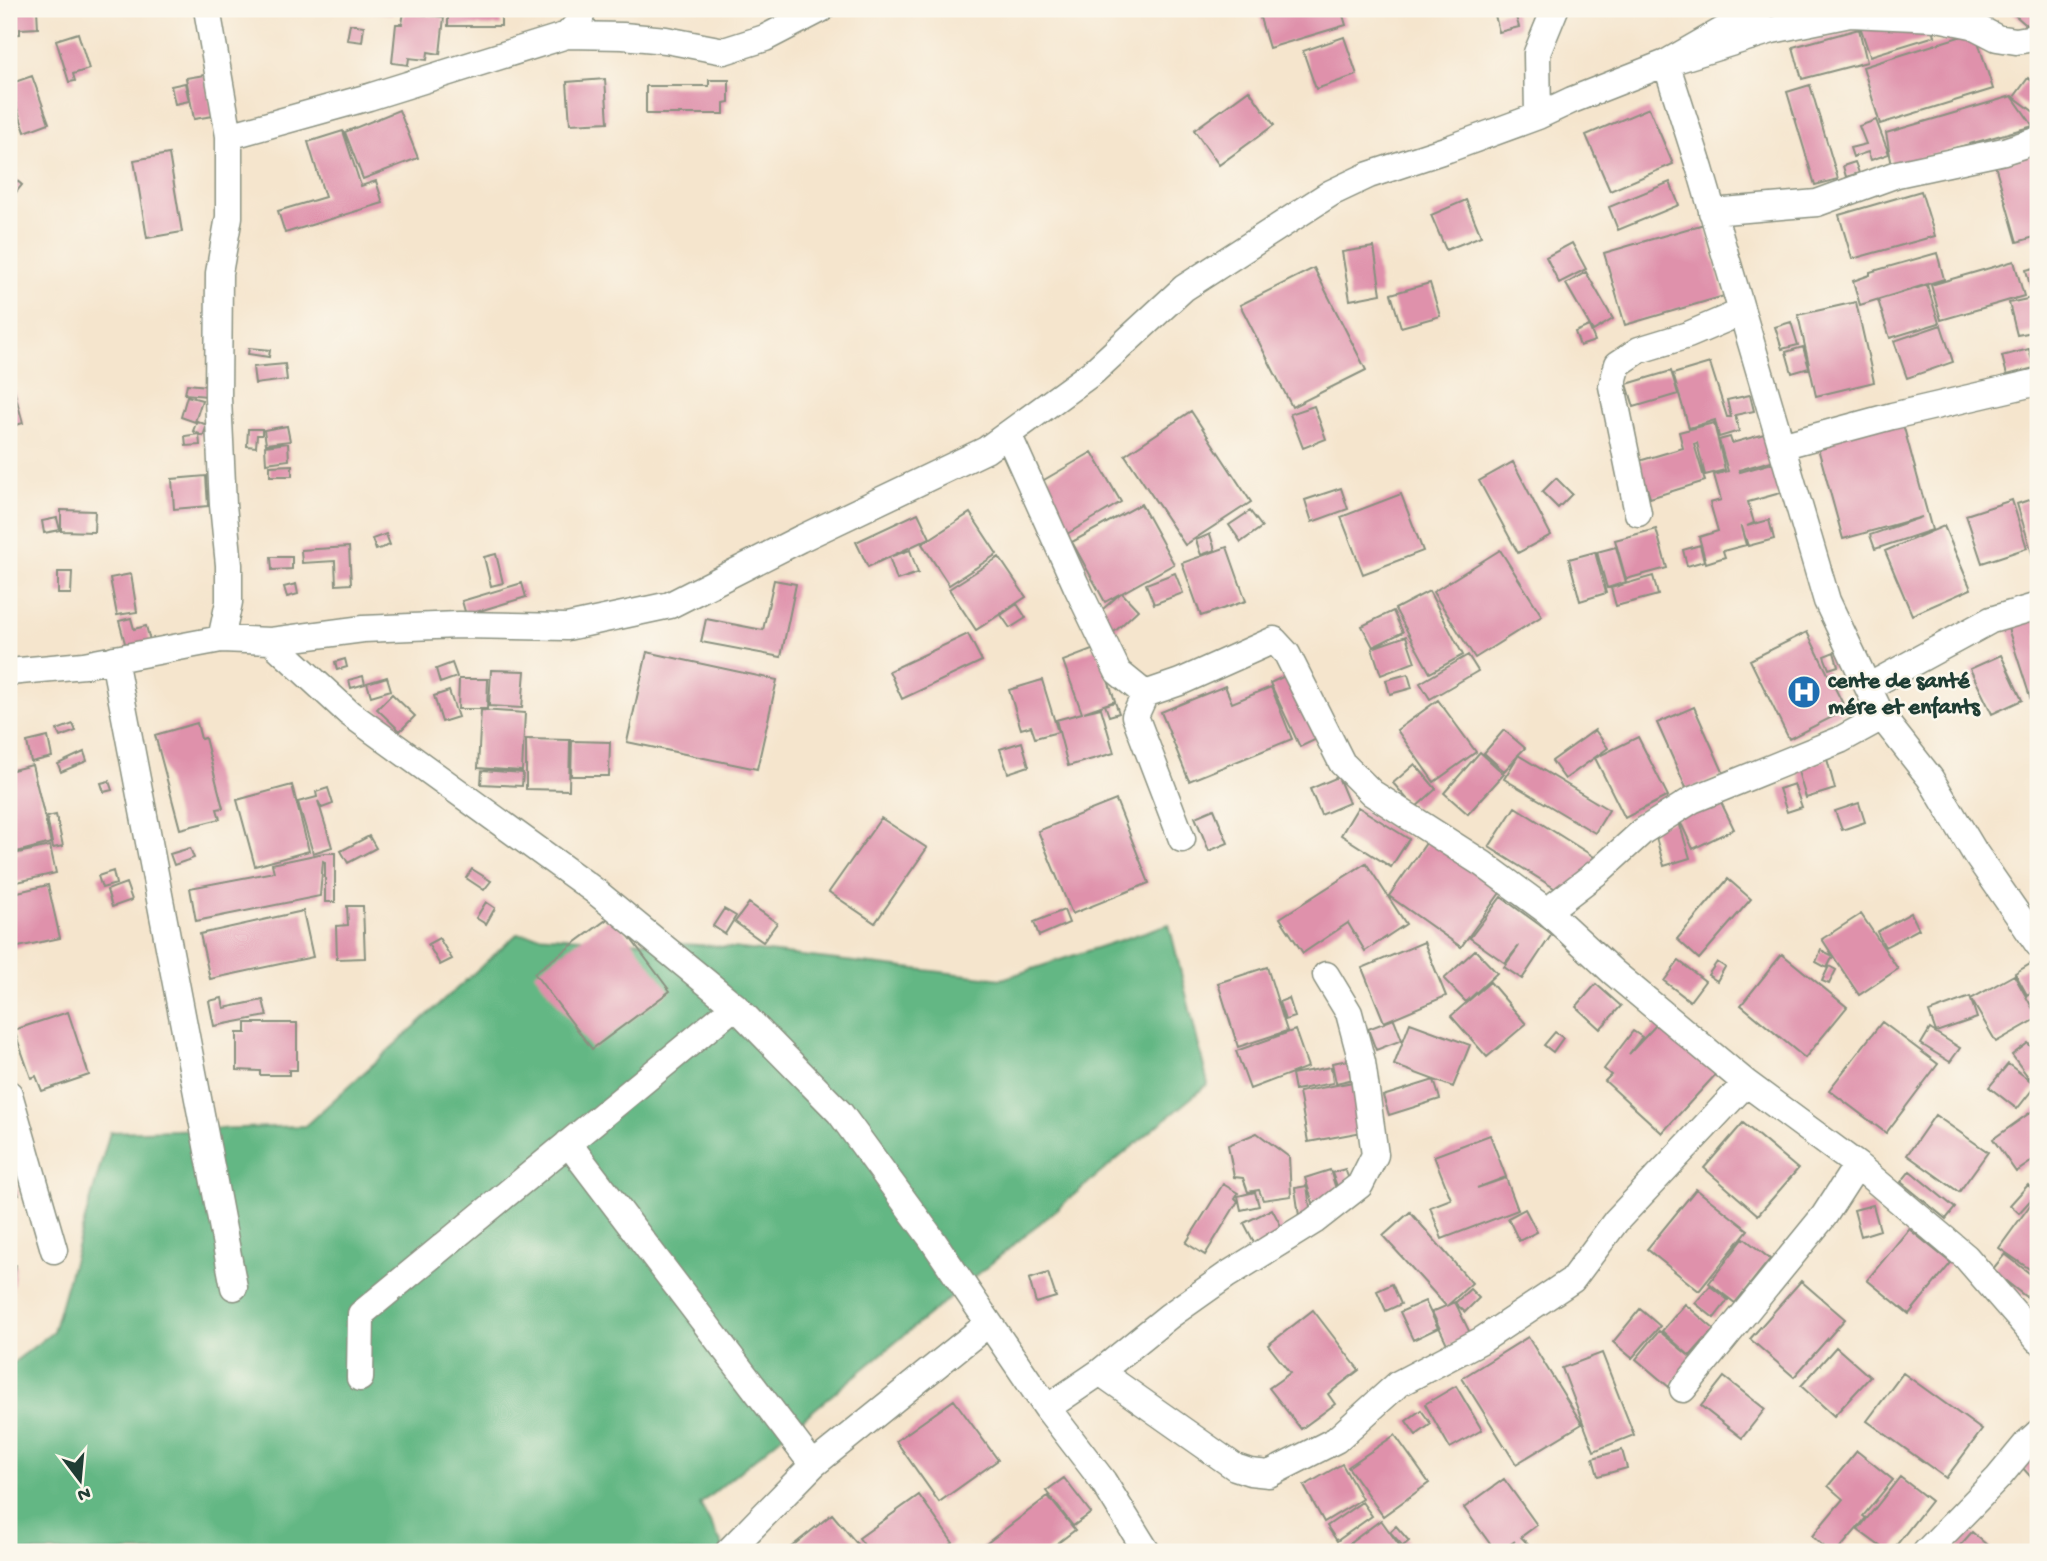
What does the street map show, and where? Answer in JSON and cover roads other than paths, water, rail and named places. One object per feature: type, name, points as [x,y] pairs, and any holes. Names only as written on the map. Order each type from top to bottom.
[{"type":"street","points":[[207,9],[229,136],[229,218],[219,273],[218,398],[229,565],[229,602],[221,639]]},
{"type":"street","points":[[567,36],[579,22],[583,9]]},
{"type":"street","points":[[229,136],[369,97],[567,36],[623,36],[666,40],[724,51],[765,37],[821,9]]},
{"type":"street","points":[[1538,116],[1537,53],[1555,9]]},
{"type":"street","points":[[1666,63],[1760,9]]},
{"type":"street","points":[[9,672],[84,665],[221,639],[271,640],[363,629],[459,625],[567,627],[670,606],[800,539],[986,450],[1093,372],[1184,288],[1331,193],[1369,175],[1538,116],[1666,63],[1772,30],[1850,14],[1937,18],[1972,25],[1997,38],[2037,44]]},
{"type":"street","points":[[1666,63],[1827,601],[1882,717],[1930,778],[1975,853],[2038,944]]},
{"type":"street","points":[[1712,212],[1817,203],[1896,174],[2004,151],[2038,140]]},
{"type":"street","points":[[1638,513],[1612,386],[1618,364],[1639,350],[1688,335],[1742,312]]},
{"type":"street","points":[[1781,446],[1892,416],[2038,382]]},
{"type":"street","points":[[1008,434],[1118,672],[1145,694]]},
{"type":"street","points":[[1868,687],[1991,620],[2038,606]]},
{"type":"street","points":[[271,640],[349,713],[595,891],[735,1006],[839,1113],[929,1235],[1047,1408],[1103,1481],[1147,1552]]},
{"type":"street","points":[[1182,839],[1135,716],[1145,694],[1180,682],[1275,640],[1287,654],[1342,763],[1372,793],[1483,863],[1547,911],[1614,972],[1746,1083],[1857,1165],[1966,1257],[2038,1340]]},
{"type":"street","points":[[114,659],[234,1287]]},
{"type":"street","points":[[1547,911],[1599,871],[1643,831],[1692,800],[1840,740],[1882,717]]},
{"type":"street","points":[[1047,1408],[1100,1372],[1227,1275],[1314,1222],[1360,1185],[1375,1155],[1362,1062],[1349,1013],[1326,975]]},
{"type":"street","points":[[360,1378],[362,1314],[735,1006]]},
{"type":"street","points":[[1100,1372],[1235,1467],[1269,1474],[1336,1440],[1398,1384],[1482,1340],[1572,1280],[1616,1222],[1746,1083]]},
{"type":"street","points":[[9,1094],[54,1250]]},
{"type":"street","points":[[568,1143],[813,1465]]},
{"type":"street","points":[[1683,1389],[1825,1216],[1857,1165]]},
{"type":"street","points":[[728,1552],[813,1465],[989,1323]]},
{"type":"street","points":[[1926,1552],[2038,1433]]},
{"type":"place","name":"cente de santé mére et enfants","points":[[1804,692]]}]
